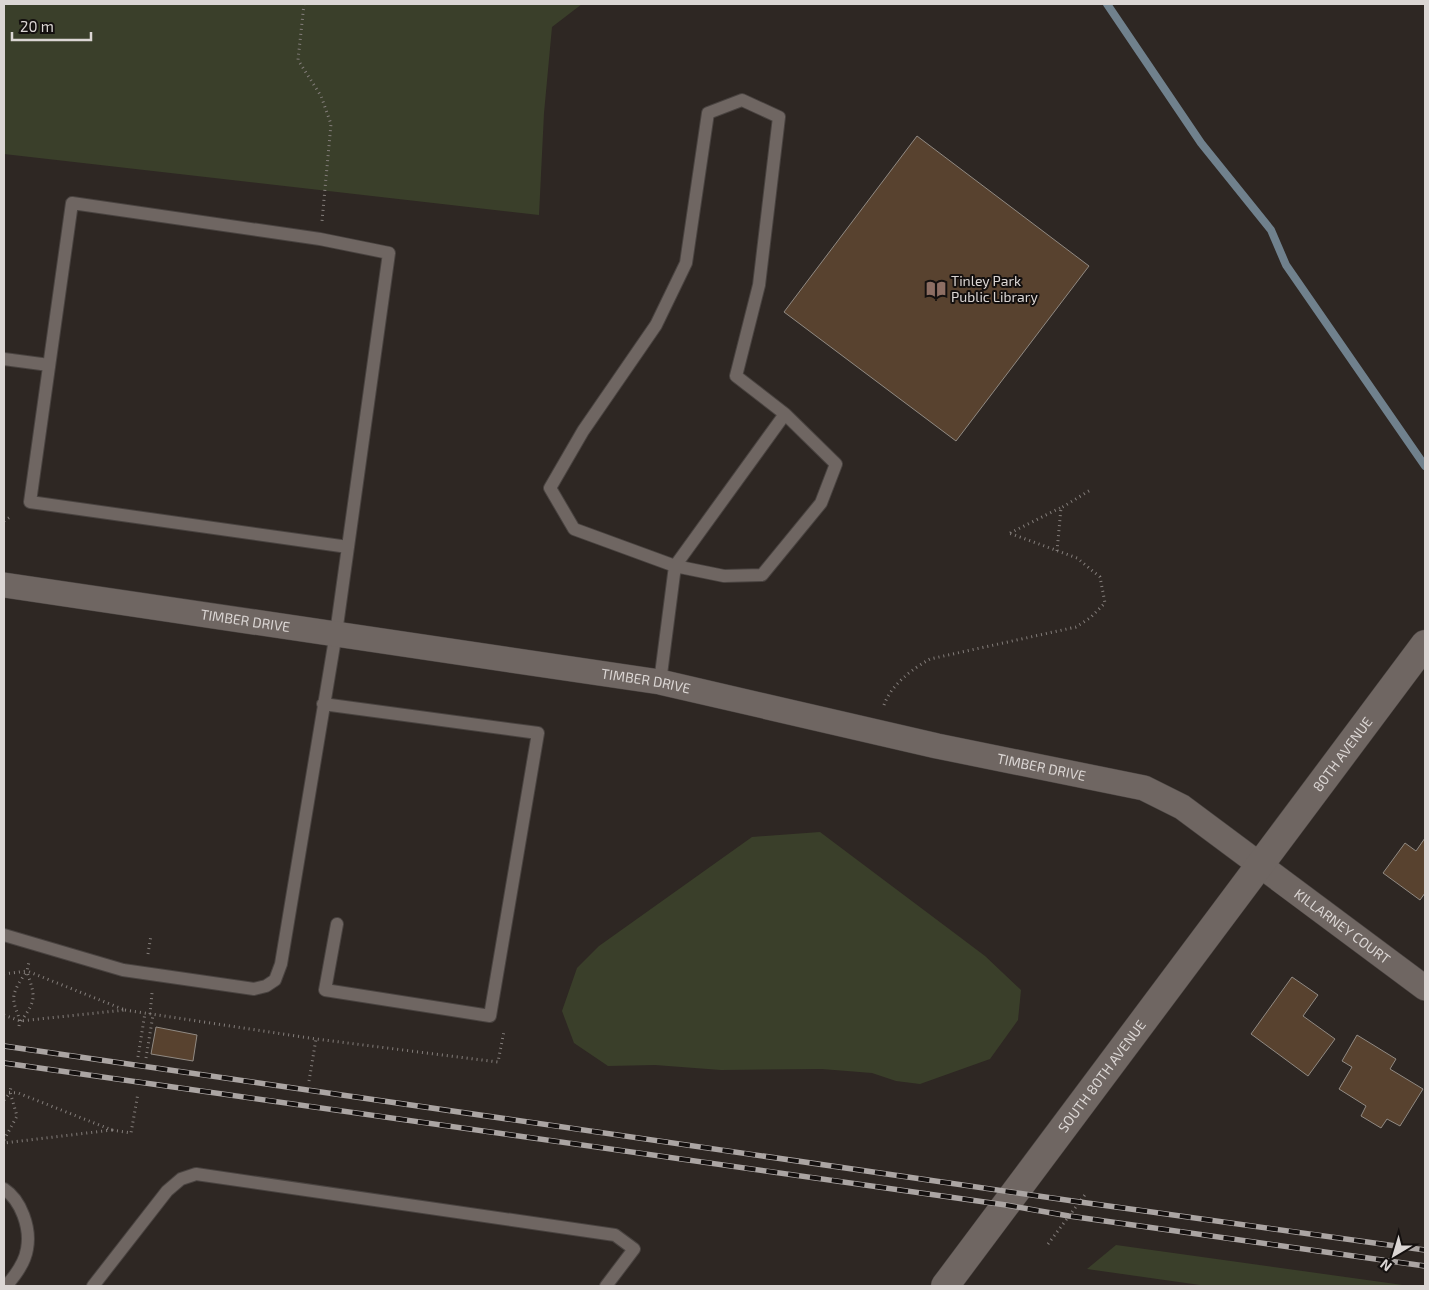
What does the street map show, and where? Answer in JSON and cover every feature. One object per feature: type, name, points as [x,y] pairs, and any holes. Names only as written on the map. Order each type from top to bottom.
[{"type":"street","name":"TIMBER DRIVE","points":[[4,585],[660,682],[937,746],[1144,788],[1182,807],[1260,865]]},
{"type":"street","name":"80TH AVENUE","points":[[1260,865],[1425,644]]},
{"type":"street","name":"KILLARNEY COURT","points":[[1260,865],[1425,988]]},
{"type":"street","name":"SOUTH 80TH AVENUE","points":[[945,1286],[1260,865]]},
{"type":"lane","points":[[742,100],[779,118],[759,285],[736,376],[785,414],[836,464],[821,503],[762,576],[724,576],[675,566],[574,529],[550,488],[583,431],[656,325],[686,263],[708,113],[742,100]]},
{"type":"lane","points":[[4,936],[123,970],[254,989],[266,986],[276,980],[289,917],[336,633],[348,547],[389,253],[320,239],[72,203],[30,502],[348,547]]},
{"type":"lane","points":[[4,359],[49,365]]},
{"type":"lane","points":[[660,682],[675,566],[785,414]]},
{"type":"lane","points":[[323,704],[538,734],[490,1016],[325,990],[337,924]]},
{"type":"lane","points":[[93,1286],[167,1191],[181,1179],[196,1174],[614,1234],[634,1249],[606,1286]]},
{"type":"lane","points":[[4,1189],[17,1202],[24,1218],[27,1235],[27,1248],[21,1263],[6,1286]]},
{"type":"path","points":[[304,4],[298,60],[321,96],[331,124],[320,239]]},
{"type":"path","points":[[884,705],[888,695],[914,668],[930,659],[1076,627],[1090,618],[1105,603],[1100,577],[1077,558],[1009,533],[1060,508],[1092,489]]},
{"type":"path","points":[[1057,551],[1060,508]]},
{"type":"path","points":[[4,521],[10,517]]},
{"type":"path","points":[[20,1024],[14,1001],[15,990],[27,971],[32,944]]},
{"type":"path","points":[[20,1024],[32,1006],[34,992],[27,971]]},
{"type":"path","points":[[4,974],[27,971],[125,1010],[145,1014],[316,1039],[498,1062],[504,1026]]},
{"type":"path","points":[[4,1016],[20,1024],[125,1010]]},
{"type":"path","points":[[138,1057],[145,1014]]},
{"type":"path","points":[[146,1058],[153,1015]]},
{"type":"path","points":[[309,1081],[316,1039]]},
{"type":"path","points":[[4,1100],[11,1087]]},
{"type":"path","points":[[4,1092],[18,1093],[112,1130],[131,1133],[138,1093]]},
{"type":"path","points":[[4,1142],[17,1116],[10,1092]]},
{"type":"path","points":[[4,1142],[112,1130]]},
{"type":"path","points":[[1048,1244],[1087,1192]]},
{"type":"green space","points":[[4,4],[582,4],[552,27],[544,113],[539,215],[4,154]]},
{"type":"green space","points":[[820,832],[985,956],[1021,990],[1018,1020],[990,1059],[920,1084],[896,1081],[872,1073],[822,1069],[721,1070],[655,1065],[608,1066],[574,1043],[562,1011],[577,968],[599,946],[752,837]]},
{"type":"green space","points":[[1116,1245],[1410,1286],[1207,1286],[1087,1269]]},
{"type":"building","name":"Tinley Park Public Library","points":[[917,136],[1089,266],[956,441],[784,312]]},
{"type":"building","points":[[1425,838],[1425,893],[1420,900],[1383,873],[1405,843],[1416,851]]},
{"type":"building","points":[[1292,977],[1318,995],[1303,1016],[1335,1039],[1308,1076],[1251,1034]]},
{"type":"building","points":[[156,1027],[197,1035],[193,1061],[151,1054]]},
{"type":"building","points":[[1357,1035],[1396,1059],[1390,1069],[1423,1089],[1400,1126],[1387,1119],[1381,1128],[1361,1116],[1366,1106],[1339,1089],[1352,1067],[1342,1061]]},
{"type":"waterway","points":[[1107,4],[1201,143],[1271,230],[1286,265],[1425,466]]},
{"type":"railway","points":[[4,1046],[1080,1202],[1425,1250]]},
{"type":"railway","points":[[4,1063],[1425,1266]]},
{"type":"place","name":"Tinley Park Public Library","points":[[936,289]]}]
